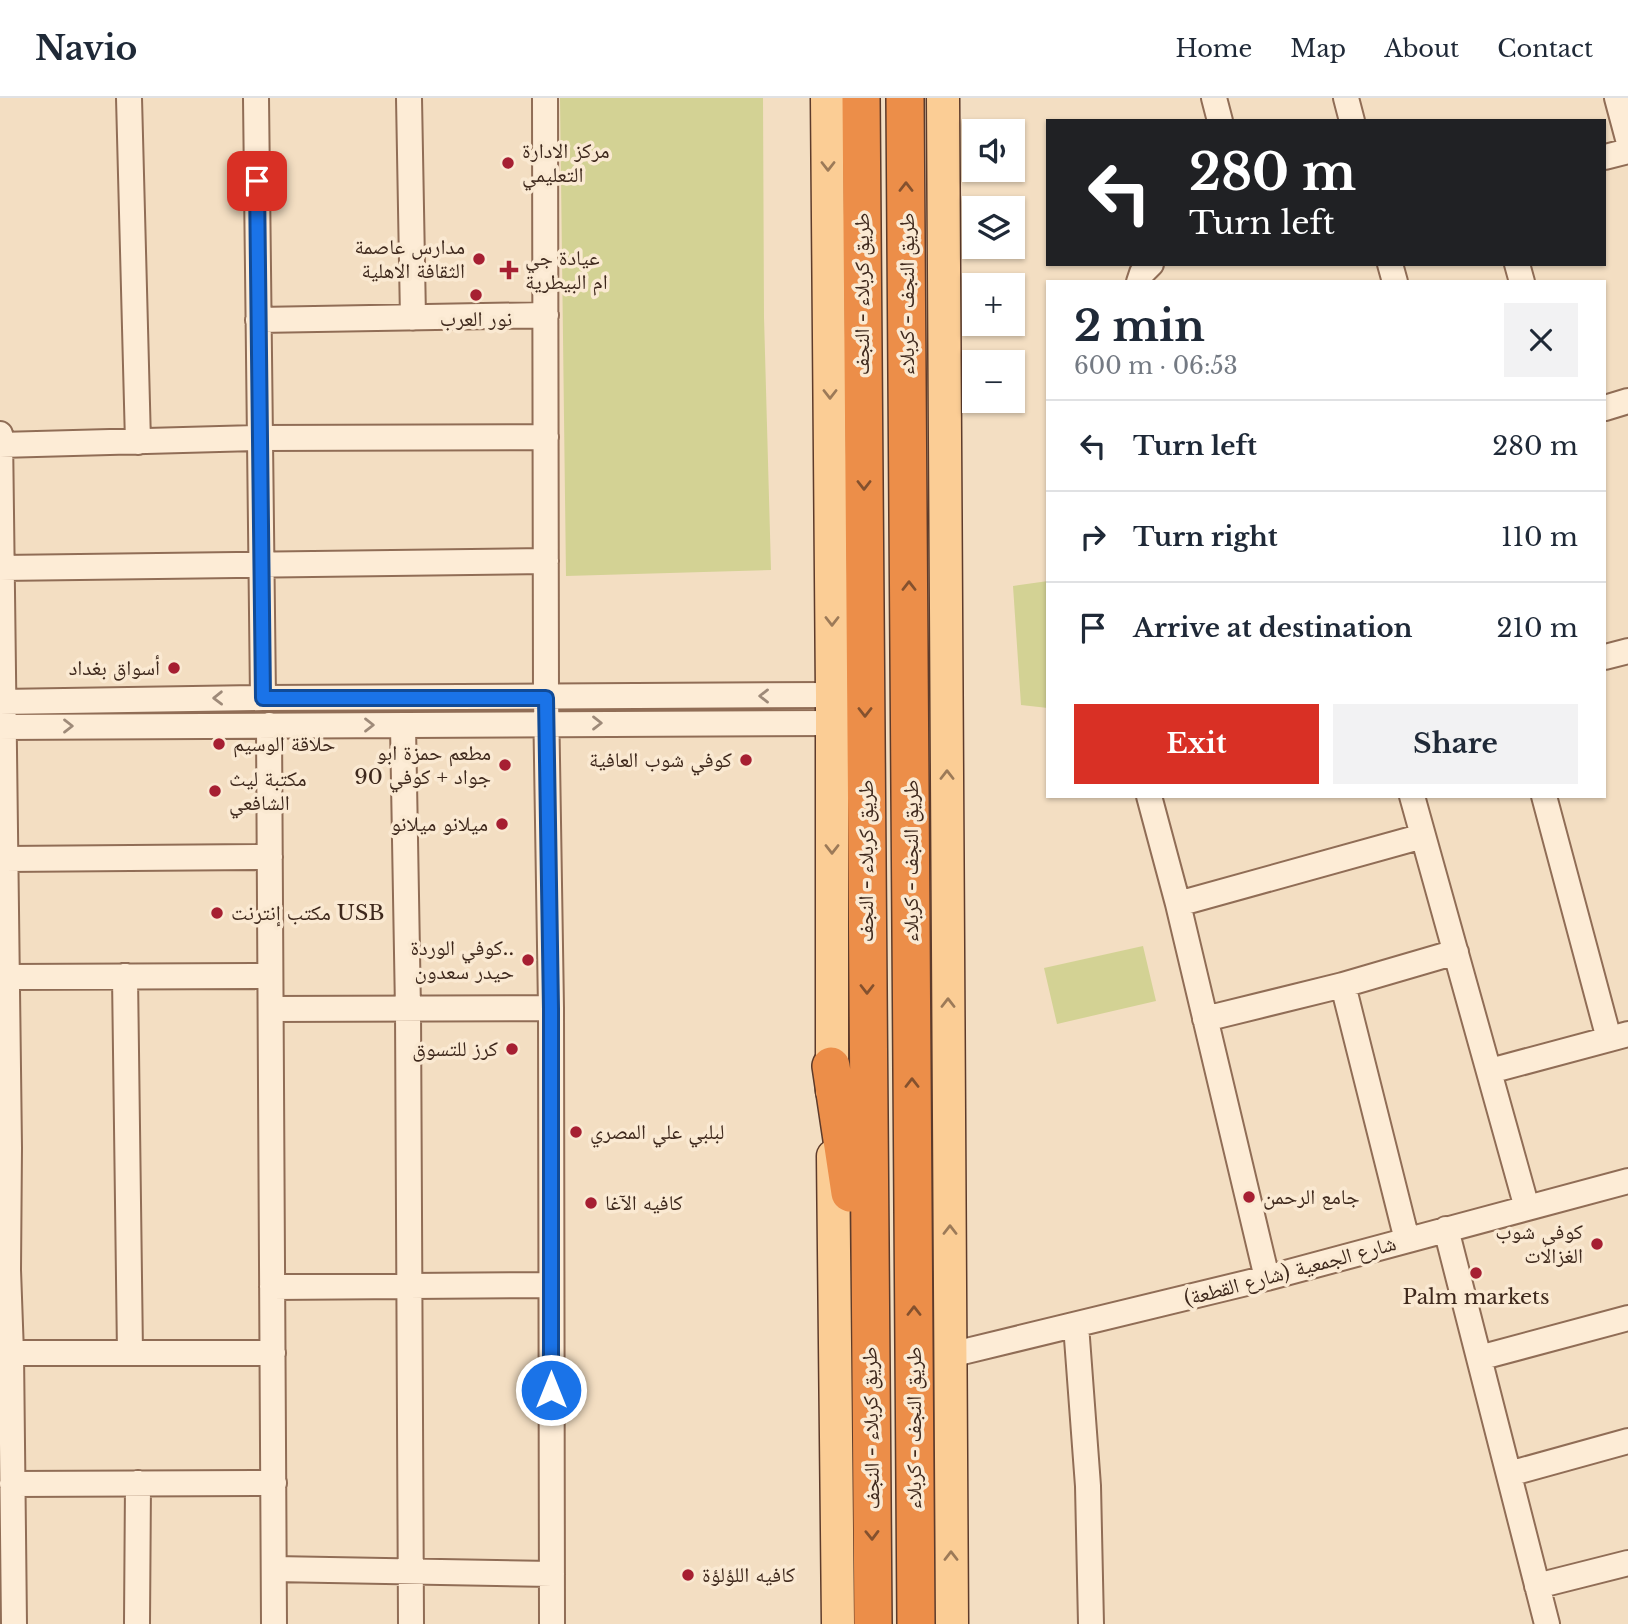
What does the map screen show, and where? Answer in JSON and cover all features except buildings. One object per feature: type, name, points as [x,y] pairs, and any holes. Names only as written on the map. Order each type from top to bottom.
[{"type":"highway","name":"طريق کربلاء - النجف","points":[[861,98],[873,1624]]},
{"type":"highway","name":"طريق النجف - کربلاء","points":[[905,98],[916,1624]]},
{"type":"highway","points":[[831,1066],[870,1331]]},
{"type":"main road","points":[[827,98],[832,709],[831,1066],[838,1624]]},
{"type":"main road","points":[[943,98],[951,1624]]},
{"type":"street","points":[[129,98],[138,442]]},
{"type":"street","points":[[256,98],[263,698]]},
{"type":"street","points":[[408,98],[413,318]]},
{"type":"street","points":[[545,98],[552,1624]]},
{"type":"street","points":[[1214,98],[1219,119]]},
{"type":"street","points":[[1346,98],[1351,119]]},
{"type":"street","points":[[1617,98],[1628,139]]},
{"type":"street","points":[[1606,157],[1628,151]]},
{"type":"street","points":[[258,320],[546,315]]},
{"type":"street","points":[[1606,408],[1628,401]]},
{"type":"street","points":[[0,434],[6,977],[4,1270],[11,1353],[14,1624]]},
{"type":"street","points":[[0,445],[260,438],[546,437]]},
{"type":"street","points":[[1,568],[546,561]]},
{"type":"street","points":[[1606,657],[1628,651]]},
{"type":"street","points":[[507,724],[513,718],[514,711],[510,698]]},
{"type":"street","points":[[2,702],[546,698],[832,709]]},
{"type":"street","points":[[30,701],[26,714],[32,726]]},
{"type":"street","points":[[2,727],[507,724],[832,709]]},
{"type":"street","points":[[269,725],[274,1624]]},
{"type":"street","points":[[403,726],[408,1009],[411,1624]]},
{"type":"street","points":[[1150,798],[1178,904],[1266,1278]]},
{"type":"street","points":[[1413,798],[1527,1208]]},
{"type":"street","points":[[1490,1071],[1619,1037],[1545,798]]},
{"type":"street","points":[[1178,904],[1423,835]]},
{"type":"street","points":[[5,859],[270,857]]},
{"type":"street","points":[[1205,1019],[1343,985],[1456,952]]},
{"type":"street","points":[[125,976],[130,1353]]},
{"type":"street","points":[[6,977],[270,976]]},
{"type":"street","points":[[1343,985],[1407,1240]]},
{"type":"street","points":[[271,1009],[551,1009]]},
{"type":"street","name":"شارع الجمعية (شارع القطعة)","points":[[950,1355],[1266,1278],[1628,1181]]},
{"type":"street","points":[[1446,1229],[1547,1624]]},
{"type":"street","points":[[272,1286],[551,1286]]},
{"type":"street","points":[[1479,1359],[1628,1318]]},
{"type":"street","points":[[1076,1325],[1088,1486],[1091,1624]]},
{"type":"street","points":[[11,1353],[273,1353]]},
{"type":"street","points":[[1509,1474],[1628,1441]]},
{"type":"street","points":[[137,1624],[138,1483]]},
{"type":"street","points":[[12,1484],[274,1483]]},
{"type":"street","points":[[1537,1586],[1628,1563]]},
{"type":"street","points":[[274,1569],[552,1574]]},
{"type":"shaded area","points":[[560,98],[763,98],[764,317],[771,570],[566,576]]},
{"type":"shaded area","points":[[1046,581],[1046,708],[1021,705],[1013,586]]},
{"type":"shaded area","points":[[1143,946],[1156,1001],[1057,1024],[1044,968]]},
{"type":"place","name":"مركز الادارة التعليمي","points":[[508,163]]},
{"type":"place","name":"مدارس عاصمة الثقافة الاهلية","points":[[479,259]]},
{"type":"place","name":"عيادة جي ام البيطرية","points":[[509,270]]},
{"type":"place","name":"نور العرب","points":[[476,295]]},
{"type":"place","name":"أسواق بغداد","points":[[174,668]]},
{"type":"place","name":"حلاقة الوسيم","points":[[219,744]]},
{"type":"place","name":"كوفي شوب العافية","points":[[746,760]]},
{"type":"place","name":"مطعم حمزة ابو جواد + كوفي 90","points":[[505,765]]},
{"type":"place","name":"مكتبة ليث الشافعي","points":[[215,791]]},
{"type":"place","name":"ميلانو ميلانو","points":[[502,824]]},
{"type":"place","name":"مكتب إنترنت USB","points":[[217,913]]},
{"type":"place","name":"كوفي الوردة.. حيدر سعدون","points":[[528,960]]},
{"type":"place","name":"كرز للتسوق","points":[[512,1049]]},
{"type":"place","name":"لبلبي علي المصري","points":[[576,1132]]},
{"type":"place","name":"جامع الرحمن","points":[[1249,1197]]},
{"type":"place","name":"كافيه الآغا","points":[[591,1203]]},
{"type":"place","name":"كوفي شوب الغزالات","points":[[1597,1244]]},
{"type":"place","name":"Palm markets","points":[[1476,1273]]},
{"type":"place","name":"كافيه اللؤلؤة","points":[[688,1575]]},
{"type":"route","points":[[257,181],[263,698],[546,698],[551,1009],[551,1390]]}]
